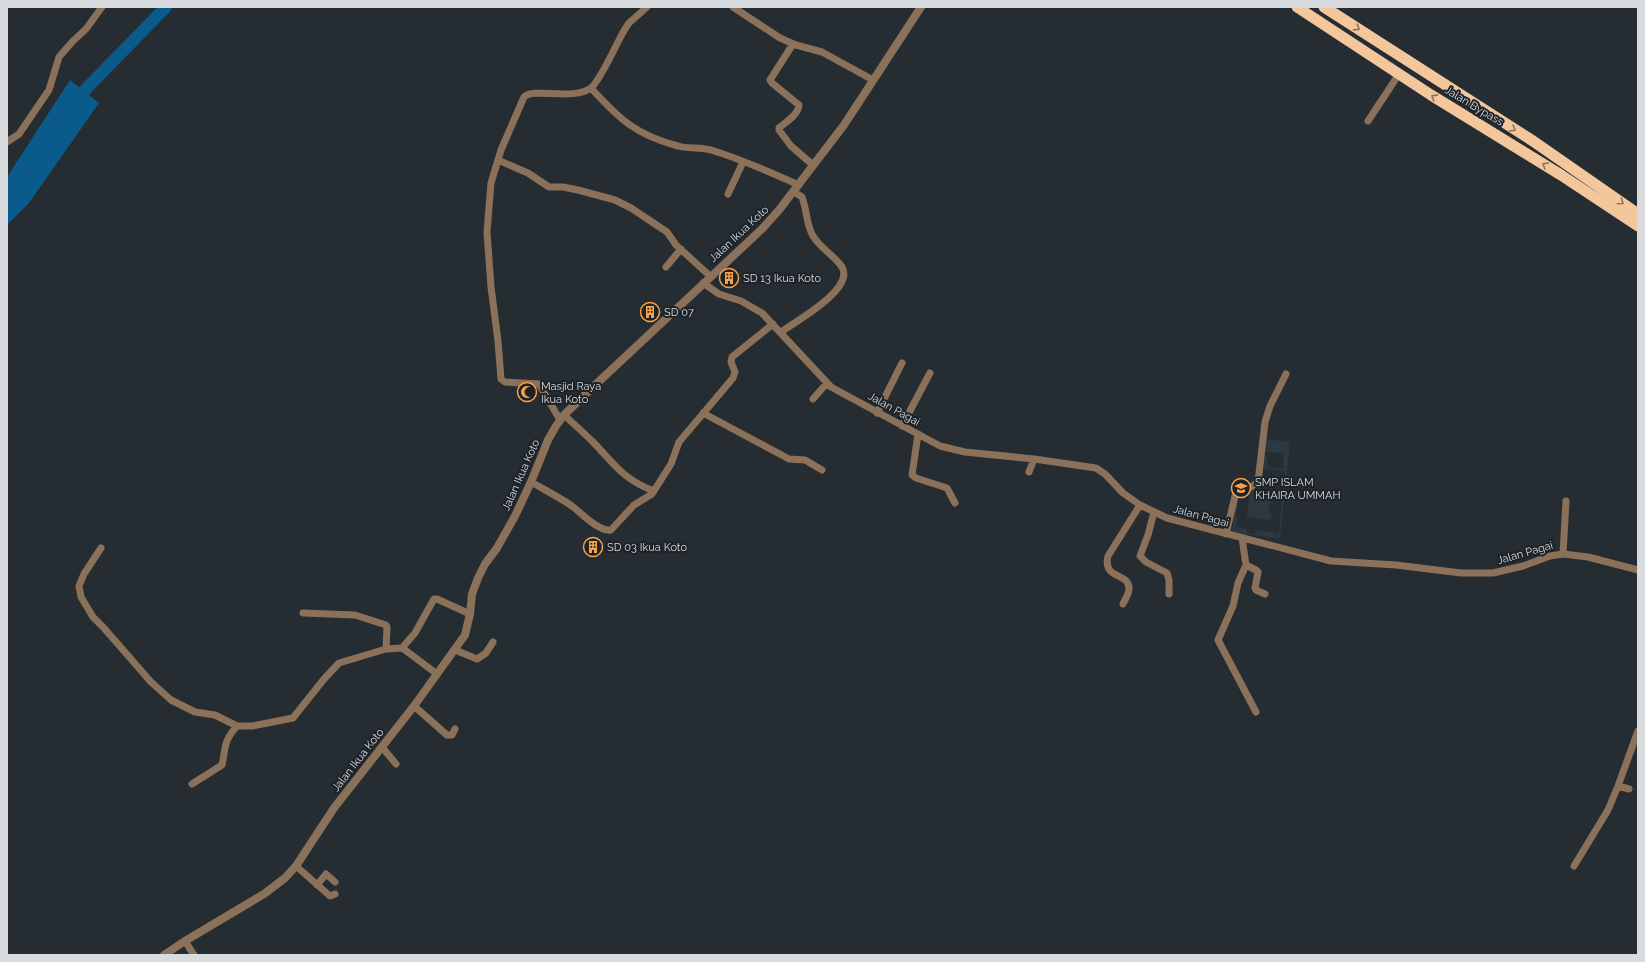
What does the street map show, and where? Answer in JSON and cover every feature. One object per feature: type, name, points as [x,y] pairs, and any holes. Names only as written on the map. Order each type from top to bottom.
[{"type":"highway","name":"Jalan Bypass","points":[[1297,7],[1399,74],[1561,175],[1638,226]]},
{"type":"highway","points":[[1324,7],[1533,141],[1638,214]]},
{"type":"street","points":[[7,142],[19,134],[49,90],[59,57],[86,29],[102,7]]},
{"type":"street","points":[[646,7],[625,28],[598,79],[591,88],[572,94],[532,92],[527,94],[498,160],[491,183],[487,232],[491,287],[502,381],[539,384],[562,418],[628,478],[637,484],[654,491]]},
{"type":"street","points":[[733,7],[780,38],[793,44],[822,52],[873,80]]},
{"type":"street","name":"Jalan Ikua Koto","points":[[164,955],[264,894],[285,878],[296,866],[334,808],[414,706],[465,635],[470,614],[472,594],[478,578],[485,564],[497,548],[531,482],[548,440],[562,418],[710,276],[762,229],[780,210],[844,125],[921,7]]},
{"type":"street","points":[[793,44],[770,80],[799,104],[800,107],[797,111],[779,130],[791,146],[813,165]]},
{"type":"street","points":[[1368,121],[1399,74]]},
{"type":"street","points":[[591,88],[615,114],[634,129],[650,138],[677,146],[709,150],[743,162],[796,188],[802,197],[807,222],[813,236],[841,265],[844,271],[844,278],[841,284],[828,299],[781,332]]},
{"type":"street","points":[[498,160],[528,173],[549,187],[570,188],[626,205],[667,232],[681,249],[710,276]]},
{"type":"street","points":[[728,194],[743,162]]},
{"type":"street","points":[[666,267],[681,249]]},
{"type":"street","name":"Jalan Pagai","points":[[703,283],[719,294],[753,307],[762,313],[827,383],[929,441],[949,450],[1034,459],[1096,468],[1105,474],[1123,493],[1140,505],[1176,522],[1331,561],[1396,565],[1461,573],[1493,573],[1505,571],[1550,556],[1563,554],[1588,557],[1638,570]]},
{"type":"street","points":[[531,482],[571,505],[589,520],[607,531],[611,530],[634,505],[648,497],[654,491],[671,464],[679,442],[735,375],[731,362],[732,357],[773,324]]},
{"type":"street","points":[[878,413],[902,364]]},
{"type":"street","points":[[902,426],[930,373]]},
{"type":"street","points":[[1226,534],[1237,488],[1251,487],[1258,482],[1265,422],[1270,406],[1286,374]]},
{"type":"street","points":[[813,399],[827,383]]},
{"type":"street","points":[[703,413],[790,459],[805,460],[822,470]]},
{"type":"street","points":[[918,434],[912,475],[916,478],[947,488],[955,503]]},
{"type":"street","points":[[1029,472],[1034,459]]},
{"type":"street","points":[[1563,554],[1566,501]]},
{"type":"street","points":[[1123,604],[1129,590],[1128,586],[1124,579],[1110,573],[1107,566],[1107,561],[1108,556],[1140,505]]},
{"type":"street","points":[[1154,512],[1148,535],[1140,556],[1146,562],[1167,573],[1170,580],[1169,594]]},
{"type":"street","points":[[1242,538],[1246,565],[1238,583],[1233,606],[1218,640],[1256,712]]},
{"type":"street","points":[[101,548],[84,574],[79,586],[81,597],[93,617],[103,626],[151,682],[171,700],[195,712],[215,715],[237,726],[252,726],[293,718],[334,667],[343,661],[386,649],[402,648],[418,658],[437,674]]},
{"type":"street","points":[[1246,565],[1258,571],[1255,588],[1256,590],[1265,594]]},
{"type":"street","points":[[402,648],[414,633],[434,599],[470,614]]},
{"type":"street","points":[[303,613],[355,615],[386,625],[386,649]]},
{"type":"street","points":[[455,650],[477,659],[482,657],[493,642]]},
{"type":"street","points":[[414,706],[447,735],[452,735],[455,730]]},
{"type":"street","points":[[192,784],[222,765],[223,749],[227,740],[237,726]]},
{"type":"street","points":[[1574,866],[1608,810],[1638,731]]},
{"type":"street","points":[[382,747],[396,764]]},
{"type":"street","points":[[1618,786],[1629,789]]},
{"type":"street","points":[[296,866],[330,896],[335,894]]},
{"type":"street","points":[[317,885],[326,874],[335,882]]},
{"type":"street","points":[[185,941],[194,955]]},
{"type":"shaded area","name":"SMP ISLAM KHAIRA UMMAH","points":[[1264,439],[1290,442],[1280,538],[1232,533],[1237,487],[1258,489]],"holes":[[[1264,452],[1284,453],[1283,469],[1270,468],[1270,466],[1267,465],[1267,455],[1264,455]],[[1262,469],[1273,470],[1271,492],[1259,490]],[[1274,470],[1285,471],[1279,533],[1255,530],[1255,534],[1247,533],[1247,529],[1236,527],[1239,489],[1250,490],[1247,517],[1271,520],[1272,513],[1269,512]]]},
{"type":"water","points":[[70,80],[99,103],[29,203],[7,225],[7,177]]},
{"type":"waterway","points":[[75,104],[82,93],[166,7]]},
{"type":"place","name":"SD 13 Ikua Koto","points":[[729,278]]},
{"type":"place","name":"SD 07","points":[[650,312]]},
{"type":"place","name":"Masjid Raya Ikua Koto","points":[[527,392]]},
{"type":"place","name":"SMP ISLAM KHAIRA UMMAH","points":[[1241,488]]},
{"type":"place","name":"SD 03 Ikua Koto","points":[[593,547]]}]
